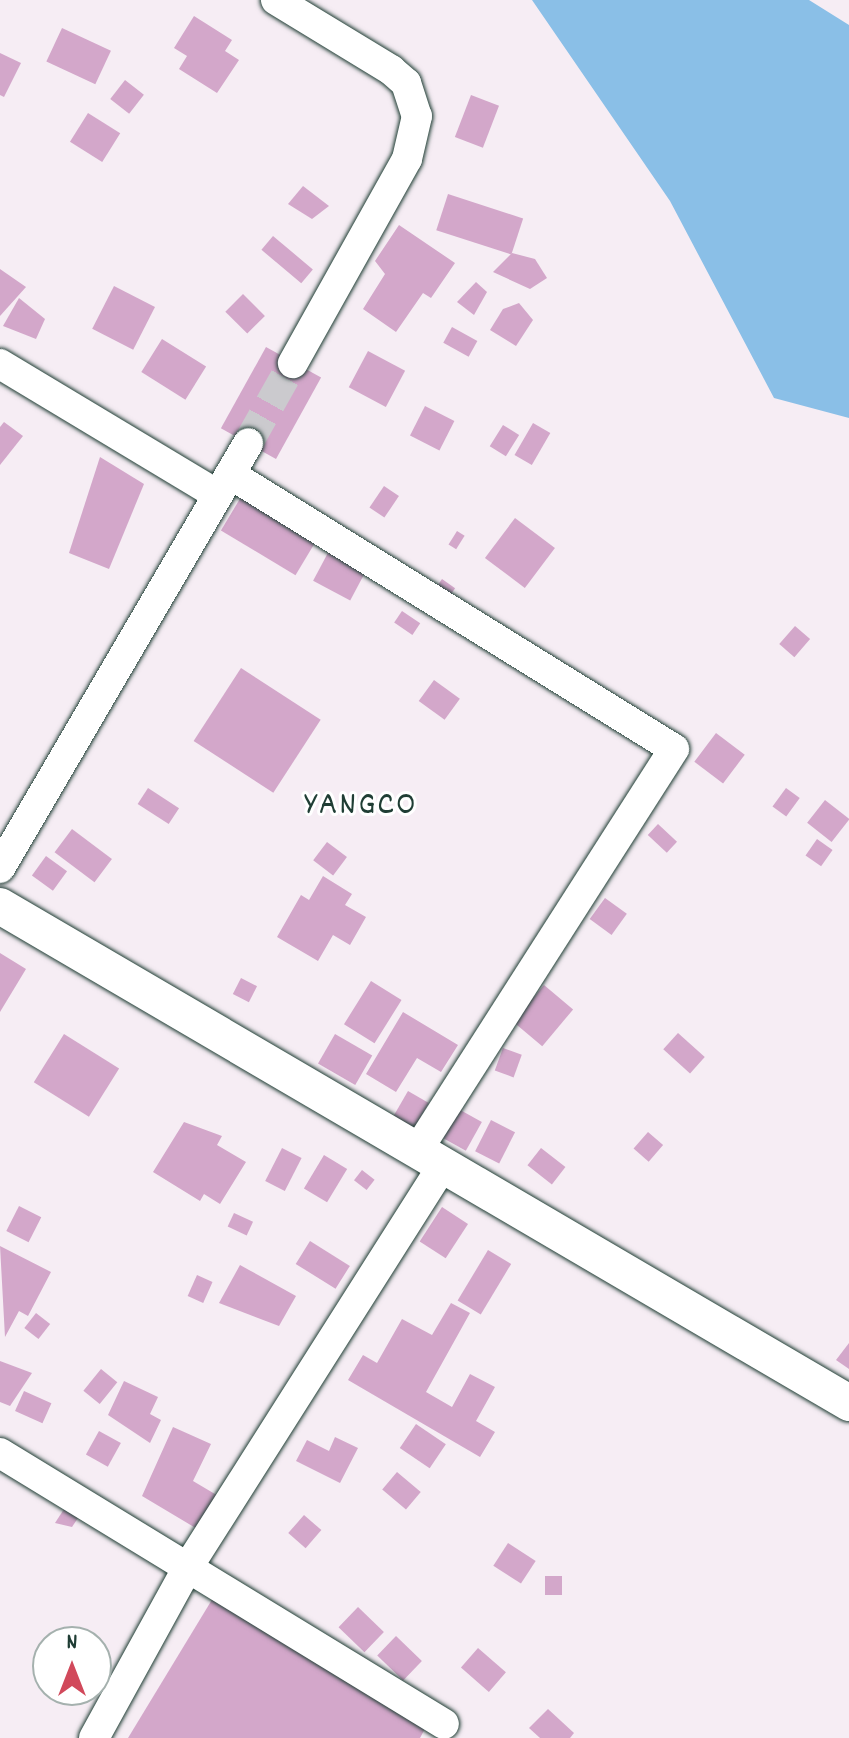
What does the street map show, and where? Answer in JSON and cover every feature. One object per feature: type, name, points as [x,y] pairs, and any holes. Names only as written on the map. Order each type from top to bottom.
[{"type":"street","points":[[276,0],[391,70],[406,83],[417,116],[407,159],[293,363]]},
{"type":"street","points":[[0,364],[224,484],[674,749],[188,1567],[94,1738]]},
{"type":"street","points":[[0,868],[248,443]]},
{"type":"street","points":[[0,906],[849,1403]]},
{"type":"street","points":[[0,1453],[444,1724]]},
{"type":"water","points":[[532,0],[809,0],[849,25],[849,418],[774,398],[670,201]]},
{"type":"building","points":[[194,16],[232,40],[225,51],[239,60],[217,93],[179,69],[187,56],[174,48]]},
{"type":"building","points":[[62,28],[111,51],[95,84],[46,62]]},
{"type":"building","points":[[0,53],[21,63],[4,97],[0,95]]},
{"type":"building","points":[[125,80],[144,95],[129,114],[110,99]]},
{"type":"building","points":[[471,95],[499,106],[483,148],[455,137]]},
{"type":"building","points":[[88,113],[120,133],[102,162],[70,142]]},
{"type":"building","points":[[303,186],[329,206],[312,219],[288,204]]},
{"type":"building","points":[[448,194],[523,218],[511,255],[436,230]]},
{"type":"building","points":[[399,225],[455,263],[431,298],[423,293],[396,332],[363,309],[385,274],[375,261]]},
{"type":"building","points":[[273,236],[313,269],[301,283],[261,250]]},
{"type":"building","points":[[512,253],[535,259],[547,278],[530,289],[493,272]]},
{"type":"building","points":[[0,269],[26,287],[0,316]]},
{"type":"building","points":[[476,282],[487,292],[474,315],[457,302]]},
{"type":"building","points":[[114,286],[155,307],[133,350],[92,329]]},
{"type":"building","points":[[243,294],[265,316],[247,334],[225,312]]},
{"type":"building","points":[[19,298],[45,319],[36,339],[3,326]]},
{"type":"building","points":[[519,303],[533,320],[516,346],[490,330],[503,309]]},
{"type":"building","points":[[452,327],[477,341],[469,357],[443,343]]},
{"type":"building","points":[[162,339],[206,367],[185,400],[141,372]]},
{"type":"building","points":[[266,347],[321,378],[276,459],[221,428]]},
{"type":"building","points":[[368,351],[405,371],[386,407],[349,387]]},
{"type":"building","points":[[425,406],[454,421],[439,450],[410,435]]},
{"type":"building","points":[[4,422],[23,436],[0,465],[0,427]]},
{"type":"building","points":[[533,423],[550,433],[532,465],[514,455]]},
{"type":"building","points":[[503,425],[519,435],[506,456],[490,446]]},
{"type":"building","points":[[100,457],[144,484],[109,569],[69,553]]},
{"type":"building","points":[[384,486],[399,496],[384,518],[369,508]]},
{"type":"building","points":[[241,497],[316,542],[295,575],[221,530]]},
{"type":"building","points":[[515,518],[555,548],[525,588],[485,558]]},
{"type":"building","points":[[457,531],[465,536],[456,549],[449,545]]},
{"type":"building","points":[[330,549],[367,569],[350,601],[313,581]]},
{"type":"building","points":[[442,579],[455,588],[447,600],[434,590]]},
{"type":"building","points":[[402,611],[420,623],[412,635],[394,623]]},
{"type":"building","points":[[795,626],[810,639],[794,657],[779,644]]},
{"type":"building","points":[[241,668],[321,720],[273,793],[194,741]]},
{"type":"building","points":[[434,680],[460,699],[445,720],[419,701]]},
{"type":"building","points":[[716,733],[745,755],[723,783],[694,762]]},
{"type":"building","points":[[148,788],[179,808],[169,824],[138,804]]},
{"type":"building","points":[[786,788],[800,798],[786,817],[772,807]]},
{"type":"building","points":[[825,800],[849,819],[832,842],[807,823]]},
{"type":"building","points":[[658,824],[677,842],[667,853],[648,835]]},
{"type":"building","points":[[72,829],[112,859],[94,882],[55,852]]},
{"type":"building","points":[[817,839],[833,850],[821,866],[806,855]]},
{"type":"building","points":[[327,842],[347,857],[333,875],[313,860]]},
{"type":"building","points":[[46,856],[67,871],[53,891],[32,875]]},
{"type":"building","points":[[323,876],[352,894],[345,905],[366,917],[350,945],[333,935],[318,961],[277,937],[301,895],[309,900]]},
{"type":"building","points":[[605,898],[627,914],[612,935],[590,919]]},
{"type":"building","points":[[0,953],[26,969],[0,1012]]},
{"type":"building","points":[[241,978],[257,986],[249,1002],[233,994]]},
{"type":"building","points":[[371,981],[402,1000],[375,1043],[344,1024]]},
{"type":"building","points":[[544,985],[573,1009],[542,1046],[513,1022]]},
{"type":"building","points":[[403,1012],[458,1045],[441,1072],[417,1058],[396,1092],[366,1074]]},
{"type":"building","points":[[678,1033],[705,1057],[690,1073],[663,1049]]},
{"type":"building","points":[[64,1034],[119,1068],[89,1117],[34,1082]]},
{"type":"building","points":[[335,1034],[372,1056],[355,1085],[318,1063]]},
{"type":"building","points":[[503,1048],[522,1055],[514,1077],[495,1071]]},
{"type":"building","points":[[408,1091],[429,1103],[412,1132],[392,1120]]},
{"type":"building","points":[[453,1106],[482,1122],[466,1151],[437,1135]]},
{"type":"building","points":[[491,1120],[515,1132],[499,1163],[475,1151]]},
{"type":"building","points":[[184,1122],[222,1136],[217,1145],[246,1162],[220,1204],[204,1194],[200,1201],[153,1172]]},
{"type":"building","points":[[648,1132],[663,1145],[649,1162],[634,1149]]},
{"type":"building","points":[[282,1148],[302,1158],[285,1191],[265,1181]]},
{"type":"building","points":[[541,1148],[565,1167],[552,1184],[527,1165]]},
{"type":"building","points":[[324,1155],[347,1169],[327,1202],[304,1188]]},
{"type":"building","points":[[362,1170],[375,1180],[367,1190],[354,1180]]},
{"type":"building","points":[[19,1206],[41,1217],[29,1242],[6,1231]]},
{"type":"building","points":[[442,1207],[468,1224],[446,1258],[420,1241]]},
{"type":"building","points":[[234,1213],[253,1222],[247,1235],[228,1227]]},
{"type":"building","points":[[310,1241],[350,1266],[336,1289],[296,1264]]},
{"type":"building","points":[[0,1246],[51,1272],[28,1316],[19,1311],[5,1337]]},
{"type":"building","points":[[488,1250],[511,1264],[481,1314],[458,1301]]},
{"type":"building","points":[[240,1265],[296,1296],[279,1326],[219,1303]]},
{"type":"building","points":[[197,1275],[213,1282],[203,1303],[188,1296]]},
{"type":"building","points":[[451,1303],[470,1313],[426,1392],[452,1407],[470,1374],[495,1387],[476,1421],[495,1432],[480,1457],[348,1380],[363,1355],[377,1363],[402,1319],[432,1335]]},
{"type":"building","points":[[36,1313],[50,1324],[38,1339],[24,1328]]},
{"type":"building","points":[[849,1343],[849,1369],[836,1360]]},
{"type":"building","points":[[0,1361],[32,1373],[10,1406],[0,1402]]},
{"type":"building","points":[[101,1369],[117,1382],[100,1404],[83,1391]]},
{"type":"building","points":[[124,1381],[158,1397],[150,1414],[161,1420],[150,1443],[108,1415]]},
{"type":"building","points":[[24,1391],[51,1403],[42,1423],[15,1411]]},
{"type":"building","points":[[416,1424],[446,1444],[430,1468],[400,1448]]},
{"type":"building","points":[[173,1427],[211,1444],[193,1481],[220,1497],[199,1530],[142,1496]]},
{"type":"building","points":[[99,1431],[121,1443],[108,1467],[86,1455]]},
{"type":"building","points":[[335,1437],[358,1448],[340,1483],[296,1461],[307,1440],[329,1451]]},
{"type":"building","points":[[397,1472],[421,1492],[406,1510],[382,1490]]},
{"type":"building","points":[[66,1506],[80,1515],[72,1527],[55,1523]]},
{"type":"building","points":[[304,1515],[321,1530],[306,1548],[288,1533]]},
{"type":"building","points":[[508,1543],[536,1561],[521,1584],[493,1566]]},
{"type":"building","points":[[545,1576],[562,1576],[562,1595],[545,1595]]},
{"type":"building","points":[[213,1598],[427,1725],[420,1738],[128,1738]]},
{"type":"building","points":[[358,1607],[384,1632],[364,1652],[339,1627]]},
{"type":"building","points":[[396,1636],[422,1661],[403,1680],[377,1655]]},
{"type":"building","points":[[478,1648],[506,1672],[489,1692],[461,1668]]},
{"type":"building","points":[[548,1709],[574,1733],[570,1738],[540,1738],[529,1728]]},
{"type":"tunnel","points":[[248,443],[293,363]]},
{"type":"district","name":"YANGCO","points":[[361,807]]}]
